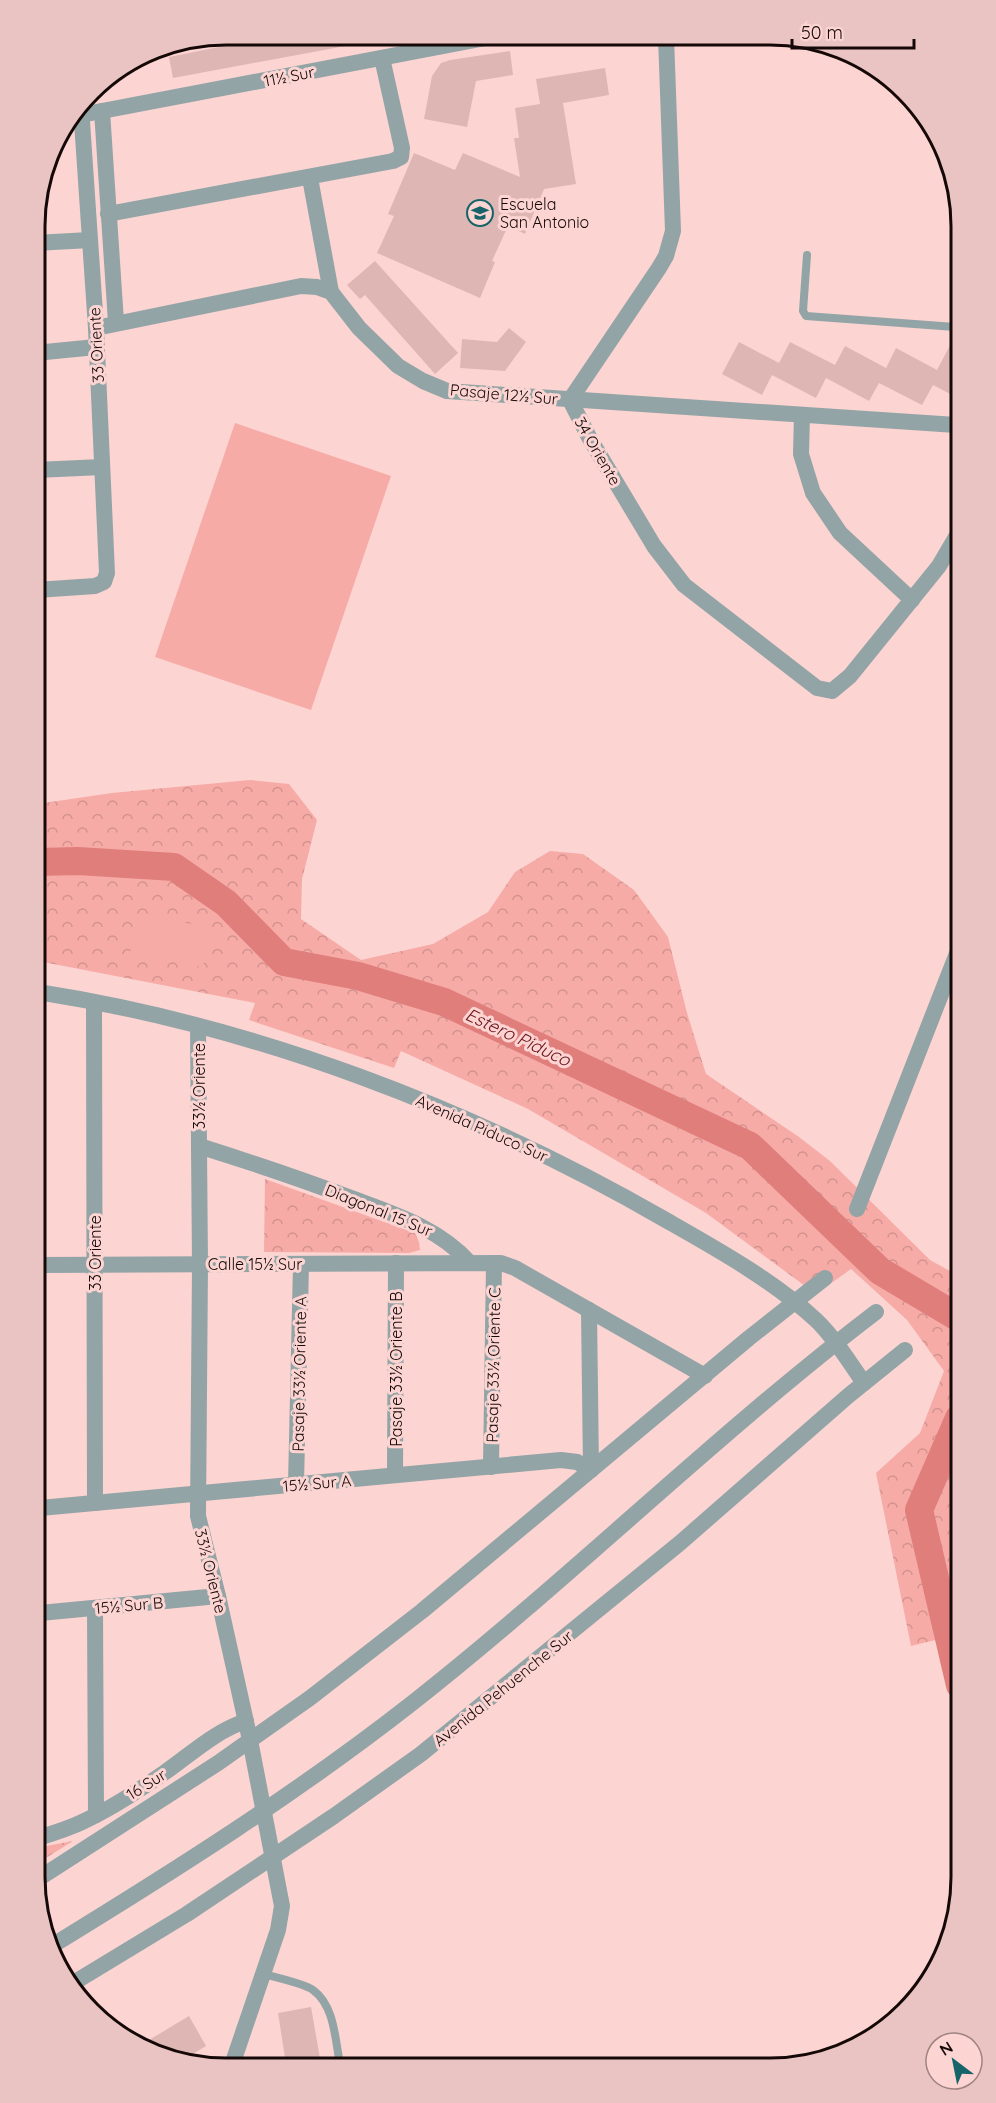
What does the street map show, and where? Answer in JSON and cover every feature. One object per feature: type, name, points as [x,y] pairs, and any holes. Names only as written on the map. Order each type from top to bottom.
[{"type":"street","name":"11½ Sur","points":[[86,111],[102,111],[449,45]]},
{"type":"street","name":"34 Oriente","points":[[666,45],[674,219],[670,242],[659,268],[570,400],[590,439],[654,546],[684,585],[817,688],[832,691],[850,676],[912,600]]},
{"type":"street","points":[[108,214],[310,178],[393,161],[401,157],[402,148],[382,58]]},
{"type":"street","name":"33 Oriente","points":[[102,111],[116,322]]},
{"type":"street","name":"33 Oriente","points":[[45,589],[95,586],[104,582],[107,573],[96,328],[81,117]]},
{"type":"street","points":[[310,178],[331,292]]},
{"type":"street","points":[[45,242],[90,240]]},
{"type":"street","points":[[96,328],[116,322],[301,286],[317,287],[331,292]]},
{"type":"street","name":"Pasaje 12½ Sur","points":[[331,292],[359,328],[398,366],[447,391],[951,425]]},
{"type":"street","points":[[45,352],[96,347]]},
{"type":"street","points":[[802,415],[801,454],[813,493],[840,533],[912,600],[939,566],[951,546]]},
{"type":"street","points":[[45,469],[102,466]]},
{"type":"street","points":[[856,1209],[951,969]]},
{"type":"street","name":"Avenida Piduco Sur","points":[[45,993],[94,1002],[198,1027],[277,1050],[415,1098],[513,1140],[656,1214],[795,1302],[818,1322],[836,1343],[864,1383]]},
{"type":"street","name":"33 Oriente","points":[[94,1002],[95,1503]]},
{"type":"street","name":"33½ Oriente","points":[[198,1027],[200,1264],[198,1516],[246,1721],[282,1906],[278,1930],[234,2058]]},
{"type":"street","name":"Diagonal 15 Sur","points":[[199,1146],[318,1185],[425,1228],[447,1240],[470,1263]]},
{"type":"street","name":"Pasaje 33½ Oriente B","points":[[395,1475],[396,1263]]},
{"type":"street","points":[[470,1263],[494,1263],[515,1268],[705,1376]]},
{"type":"street","name":"Calle 15½ Sur","points":[[45,1265],[470,1263]]},
{"type":"street","name":"Pasaje 33½ Oriente C","points":[[491,1467],[494,1263]]},
{"type":"street","name":"Pasaje 33½ Oriente A","points":[[296,1485],[301,1264]]},
{"type":"street","points":[[45,1874],[310,1698],[422,1611],[825,1278]]},
{"type":"street","points":[[589,1310],[591,1470]]},
{"type":"street","points":[[58,1942],[175,1870],[263,1812],[411,1704],[490,1640],[816,1358],[876,1312]]},
{"type":"street","name":"Avenida Pehuenche Sur","points":[[78,1980],[187,1914],[421,1754],[680,1543],[905,1350]]},
{"type":"street","name":"15½ Sur A","points":[[45,1508],[569,1460],[591,1470]]},
{"type":"street","name":"15½ Sur B","points":[[45,1613],[218,1596]]},
{"type":"street","points":[[95,1608],[96,1815]]},
{"type":"street","name":"16 Sur","points":[[45,1836],[96,1815],[161,1774],[220,1732],[246,1721]]},
{"type":"lane","points":[[807,255],[803,310],[806,316],[951,327]]},
{"type":"lane","points":[[263,1974],[312,1989],[326,2004],[332,2021],[339,2058]]},
{"type":"green space","points":[[235,423],[391,476],[311,710],[155,657]]},
{"type":"green space","points":[[250,780],[289,784],[317,820],[302,879],[301,919],[361,960],[433,944],[488,912],[515,872],[550,851],[583,854],[634,890],[668,937],[687,1013],[706,1074],[799,1137],[830,1161],[930,1260],[951,1272],[951,1636],[911,1646],[876,1473],[920,1433],[944,1371],[907,1320],[851,1269],[816,1294],[706,1213],[528,1109],[401,1051],[394,1068],[249,1020],[255,1003],[45,962],[45,803],[112,793]]},
{"type":"green space","points":[[137,914],[210,927],[203,967],[130,954]]},
{"type":"green space","points":[[265,1179],[415,1233],[420,1250],[409,1253],[264,1252]]},
{"type":"green space","points":[[73,1841],[45,1858],[45,1846]]},
{"type":"building","points":[[229,45],[351,45],[173,78],[169,57]]},
{"type":"building","points":[[510,51],[513,75],[476,81],[467,127],[424,119],[432,76],[441,63]]},
{"type":"building","points":[[605,68],[609,95],[563,103],[576,184],[544,189],[525,234],[508,226],[492,261],[495,262],[480,298],[377,253],[394,216],[388,214],[414,153],[455,170],[463,153],[520,177],[514,138],[519,138],[515,108],[540,104],[536,79]]},
{"type":"building","points":[[375,261],[458,353],[435,374],[365,295],[360,299],[347,285]]},
{"type":"building","points":[[509,328],[526,342],[505,371],[460,368],[462,339],[497,342]]},
{"type":"building","points":[[739,342],[779,363],[790,342],[835,365],[845,346],[886,368],[896,348],[937,370],[951,344],[951,394],[933,385],[922,405],[879,383],[869,401],[826,378],[816,398],[772,375],[762,395],[722,374]]},
{"type":"building","points":[[311,2007],[320,2058],[285,2058],[278,2013]]},
{"type":"building","points":[[189,2016],[206,2046],[191,2055],[149,2040]]},
{"type":"waterway","name":"Estero Piduco","points":[[45,862],[78,861],[174,867],[226,903],[284,962],[358,976],[444,1002],[750,1146],[880,1271],[951,1313]]},
{"type":"waterway","name":"Estero Piduco","points":[[951,1436],[919,1510],[951,1647]]},
{"type":"place","name":"Escuela San Antonio","points":[[480,213]]}]
